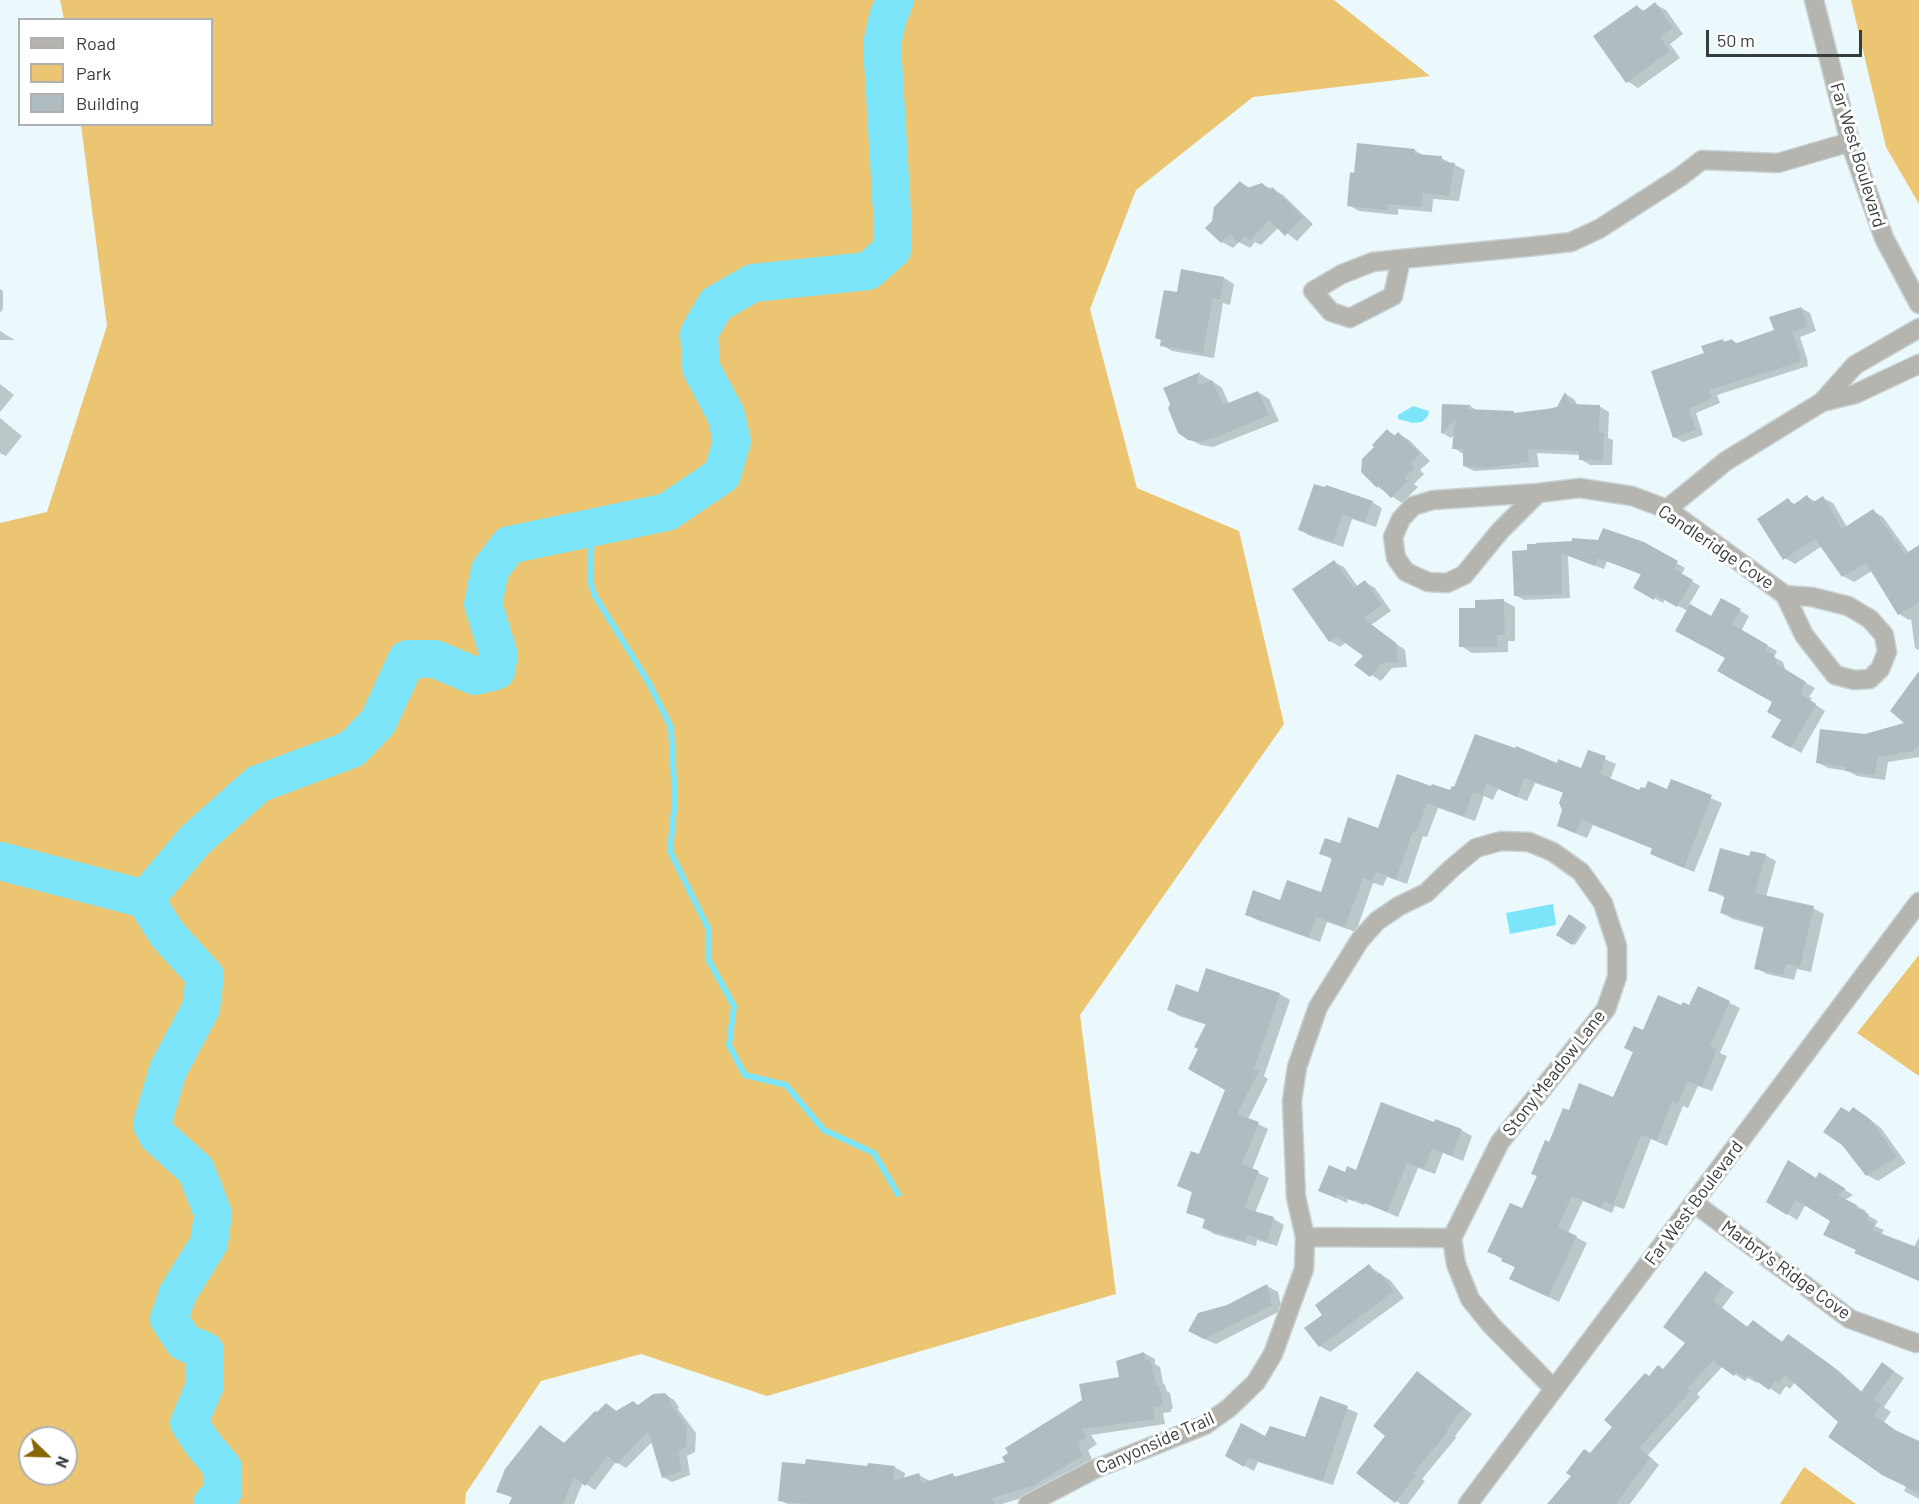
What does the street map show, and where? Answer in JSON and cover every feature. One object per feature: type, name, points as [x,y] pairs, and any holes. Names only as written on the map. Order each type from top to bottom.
[{"type":"street","name":"Far West Boulevard","points":[[1814,0],[1850,142],[1884,238],[1919,304]]},
{"type":"street","points":[[1401,259],[1393,296],[1350,318],[1331,312],[1313,291],[1342,274],[1373,262],[1401,259],[1571,242],[1599,229],[1680,177],[1702,160],[1778,163],[1850,142]]},
{"type":"street","points":[[1666,509],[1726,461],[1822,402],[1855,365],[1919,328]]},
{"type":"street","points":[[1822,402],[1855,394],[1919,364]]},
{"type":"street","name":"Candleridge Cove","points":[[1538,493],[1500,531],[1464,575],[1456,579],[1447,583],[1428,582],[1406,572],[1396,558],[1393,537],[1401,519],[1413,506],[1433,500],[1580,488],[1632,496],[1666,509],[1785,595],[1804,635],[1835,675],[1854,680],[1870,679],[1880,669],[1887,652],[1884,634],[1870,619],[1848,606],[1812,597],[1785,595]]},
{"type":"street","name":"Stony Meadow Lane","points":[[1305,1237],[1296,1197],[1292,1101],[1296,1067],[1318,1007],[1360,940],[1377,921],[1399,906],[1426,893],[1476,848],[1502,841],[1529,842],[1553,852],[1581,872],[1603,903],[1617,946],[1617,977],[1606,1009],[1500,1142],[1452,1238]]},
{"type":"street","name":"Far West Boulevard","points":[[1468,1504],[1919,902]]},
{"type":"street","name":"Marbry's Ridge Cove","points":[[1694,1203],[1850,1319],[1918,1347]]},
{"type":"street","points":[[1305,1237],[1452,1238],[1456,1264],[1470,1299],[1491,1325],[1554,1389]]},
{"type":"street","name":"Canyonside Trail","points":[[1028,1504],[1095,1469],[1205,1425],[1229,1408],[1256,1382],[1273,1354],[1304,1269],[1305,1237]]},
{"type":"green space","points":[[60,0],[1334,0],[1430,76],[1253,97],[1136,190],[1090,309],[1137,488],[1239,531],[1284,724],[1080,1015],[1116,1294],[767,1396],[641,1354],[541,1381],[466,1493],[465,1504],[0,1504],[0,523],[47,512],[107,326],[81,126],[213,126],[213,18],[64,18]]},
{"type":"green space","points":[[1851,0],[1919,0],[1919,204],[1886,147]]},
{"type":"green space","points":[[1919,955],[1919,1076],[1857,1033]]},
{"type":"green space","points":[[1804,1467],[1856,1504],[1780,1504]]},
{"type":"water","points":[[1413,406],[1429,411],[1428,416],[1422,422],[1413,423],[1398,419],[1398,415]]},
{"type":"water","points":[[1553,904],[1556,925],[1510,934],[1506,913]]},
{"type":"building","points":[[1655,2],[1673,28],[1660,37],[1670,51],[1626,83],[1593,36],[1637,5],[1642,12]]},
{"type":"building","points":[[1357,143],[1415,149],[1414,154],[1442,156],[1441,162],[1455,163],[1449,196],[1423,193],[1421,207],[1388,204],[1387,210],[1347,206],[1350,172],[1354,173]]},
{"type":"building","points":[[1240,181],[1247,188],[1262,183],[1270,190],[1272,187],[1303,217],[1285,236],[1269,220],[1250,241],[1245,236],[1238,243],[1230,234],[1221,243],[1205,228],[1212,221],[1214,207]]},
{"type":"building","points":[[1181,269],[1224,277],[1220,300],[1213,298],[1203,353],[1160,346],[1161,340],[1155,338],[1164,290],[1177,292]]},
{"type":"building","points":[[1801,307],[1808,327],[1792,332],[1801,357],[1800,362],[1709,390],[1712,398],[1689,409],[1696,430],[1673,438],[1651,371],[1704,353],[1701,346],[1723,339],[1724,342],[1732,339],[1734,343],[1737,343],[1774,330],[1769,317]]},
{"type":"building","points":[[1200,372],[1197,385],[1212,380],[1223,405],[1258,391],[1269,415],[1212,439],[1201,442],[1188,440],[1178,433],[1163,388]]},
{"type":"building","points":[[1565,392],[1571,404],[1600,405],[1599,433],[1604,433],[1603,460],[1579,460],[1579,451],[1528,449],[1529,462],[1486,468],[1463,466],[1463,449],[1452,449],[1455,420],[1441,434],[1442,404],[1471,405],[1466,409],[1514,411],[1514,413],[1557,407]]},
{"type":"building","points":[[1387,429],[1394,436],[1398,432],[1420,454],[1411,463],[1415,468],[1405,477],[1408,481],[1391,498],[1361,472],[1362,459]]},
{"type":"building","points":[[1314,484],[1325,487],[1326,485],[1373,501],[1365,522],[1342,514],[1333,542],[1298,530]]},
{"type":"building","points":[[1807,495],[1812,503],[1823,496],[1842,529],[1873,509],[1905,554],[1919,545],[1919,602],[1898,615],[1866,563],[1842,577],[1815,539],[1783,560],[1757,519],[1788,498],[1793,505]]},
{"type":"building","points":[[1603,528],[1644,542],[1678,561],[1674,569],[1693,580],[1677,607],[1656,595],[1654,600],[1633,588],[1641,574],[1598,558],[1595,566],[1561,553],[1562,594],[1514,596],[1512,551],[1527,550],[1527,544],[1572,541],[1572,538],[1598,540]]},
{"type":"building","points":[[1334,560],[1354,588],[1365,580],[1382,605],[1363,618],[1396,643],[1398,662],[1382,663],[1370,677],[1354,665],[1363,656],[1337,637],[1329,642],[1292,589]]},
{"type":"building","points":[[1721,598],[1741,609],[1732,624],[1768,645],[1765,650],[1774,655],[1777,664],[1806,682],[1801,694],[1816,704],[1791,748],[1771,737],[1781,720],[1767,712],[1772,702],[1717,671],[1725,658],[1675,631],[1690,604],[1711,616]]},
{"type":"building","points":[[1504,599],[1505,635],[1497,635],[1497,647],[1459,647],[1459,608],[1475,608],[1475,600]]},
{"type":"building","points":[[1919,671],[1919,746],[1914,748],[1914,751],[1878,757],[1875,775],[1845,771],[1846,767],[1816,763],[1820,729],[1865,734],[1904,723],[1890,711]]},
{"type":"building","points":[[1475,734],[1515,748],[1516,746],[1557,763],[1558,759],[1581,768],[1588,750],[1606,756],[1600,774],[1639,790],[1641,787],[1645,788],[1648,781],[1667,789],[1671,779],[1712,795],[1684,868],[1650,854],[1652,848],[1582,820],[1576,833],[1557,826],[1562,810],[1559,803],[1563,792],[1524,778],[1517,797],[1487,784],[1482,795],[1473,792],[1464,816],[1427,803],[1417,832],[1413,831],[1396,879],[1376,872],[1372,881],[1363,878],[1345,927],[1316,917],[1309,937],[1245,915],[1253,890],[1280,900],[1287,880],[1321,892],[1332,858],[1319,854],[1325,838],[1340,843],[1348,817],[1378,828],[1397,774],[1450,790],[1452,786],[1454,787]]},
{"type":"building","points":[[1720,848],[1749,856],[1751,851],[1766,854],[1755,893],[1814,906],[1800,967],[1786,964],[1783,975],[1754,969],[1764,926],[1720,913],[1725,895],[1708,891]]},
{"type":"building","points":[[1569,914],[1585,925],[1572,945],[1556,935]]},
{"type":"building","points":[[1206,968],[1280,993],[1254,1069],[1259,1071],[1237,1114],[1259,1122],[1242,1164],[1259,1171],[1244,1208],[1274,1217],[1267,1241],[1247,1235],[1245,1241],[1202,1228],[1205,1219],[1186,1213],[1192,1192],[1177,1186],[1191,1151],[1199,1154],[1225,1090],[1188,1069],[1198,1049],[1194,1047],[1206,1024],[1167,1010],[1176,984],[1198,992]]},
{"type":"building","points":[[1698,986],[1730,1001],[1710,1046],[1717,1049],[1702,1087],[1688,1081],[1677,1104],[1672,1101],[1657,1141],[1641,1135],[1613,1205],[1604,1201],[1601,1208],[1572,1196],[1558,1227],[1577,1236],[1548,1297],[1509,1279],[1515,1267],[1501,1261],[1503,1258],[1487,1252],[1510,1203],[1522,1208],[1537,1176],[1531,1174],[1545,1140],[1549,1142],[1563,1108],[1569,1110],[1579,1083],[1613,1097],[1633,1052],[1624,1048],[1634,1026],[1643,1030],[1658,995],[1681,1005],[1683,1002],[1689,1005]]},
{"type":"building","points":[[1381,1102],[1434,1122],[1435,1119],[1462,1129],[1452,1156],[1432,1148],[1424,1169],[1407,1163],[1387,1212],[1354,1199],[1353,1201],[1337,1194],[1336,1198],[1318,1191],[1329,1165],[1345,1172],[1347,1166],[1356,1170]]},
{"type":"building","points":[[1841,1107],[1849,1112],[1853,1107],[1871,1120],[1897,1157],[1866,1176],[1842,1145],[1823,1132]]},
{"type":"building","points":[[1788,1160],[1816,1178],[1819,1172],[1846,1189],[1837,1195],[1869,1214],[1866,1220],[1875,1224],[1872,1230],[1919,1248],[1919,1281],[1854,1253],[1856,1250],[1823,1235],[1830,1221],[1796,1200],[1787,1215],[1766,1202]]},
{"type":"building","points":[[1369,1264],[1377,1275],[1380,1273],[1394,1291],[1319,1347],[1304,1328],[1322,1315],[1315,1305]]},
{"type":"building","points":[[1705,1271],[1724,1285],[1713,1301],[1747,1327],[1753,1320],[1782,1342],[1788,1334],[1828,1363],[1861,1392],[1882,1362],[1894,1371],[1874,1400],[1882,1405],[1874,1415],[1895,1430],[1919,1441],[1919,1493],[1882,1475],[1828,1437],[1838,1422],[1785,1375],[1779,1384],[1775,1381],[1769,1390],[1748,1375],[1746,1378],[1737,1372],[1734,1376],[1713,1361],[1687,1388],[1691,1391],[1639,1448],[1650,1458],[1616,1504],[1547,1504],[1571,1476],[1566,1473],[1584,1449],[1590,1453],[1612,1427],[1604,1420],[1645,1373],[1649,1376],[1658,1365],[1663,1369],[1685,1343],[1663,1327]]},
{"type":"building","points":[[1267,1284],[1272,1305],[1204,1339],[1188,1331],[1198,1313],[1227,1305]]},
{"type":"building","points":[[1144,1352],[1145,1360],[1150,1359],[1163,1403],[1161,1406],[1153,1407],[1155,1419],[1082,1429],[1087,1437],[1078,1443],[1078,1447],[1083,1455],[1033,1486],[992,1498],[994,1504],[808,1504],[778,1501],[782,1462],[805,1464],[806,1459],[867,1466],[868,1463],[895,1466],[893,1481],[919,1473],[922,1483],[953,1473],[954,1477],[1005,1462],[1002,1457],[1008,1453],[1005,1448],[1082,1400],[1079,1384],[1119,1377],[1116,1361]]},
{"type":"building","points":[[1417,1371],[1464,1408],[1414,1473],[1416,1475],[1395,1503],[1356,1473],[1385,1436],[1373,1426]]},
{"type":"building","points":[[665,1393],[687,1426],[686,1447],[678,1451],[682,1471],[662,1478],[648,1431],[617,1464],[608,1456],[585,1486],[574,1477],[563,1504],[509,1504],[512,1497],[496,1492],[505,1469],[540,1425],[564,1443],[606,1403],[616,1411],[633,1401],[638,1405],[653,1394]]},
{"type":"building","points":[[1320,1396],[1348,1406],[1323,1480],[1248,1458],[1244,1467],[1225,1456],[1241,1423],[1265,1436],[1270,1426],[1305,1437]]},
{"type":"waterway","points":[[212,1504],[223,1491],[223,1468],[189,1423],[205,1385],[205,1351],[184,1342],[169,1319],[178,1293],[209,1243],[213,1214],[196,1170],[157,1135],[152,1124],[168,1070],[201,1008],[205,976],[167,934],[145,899],[195,840],[258,784],[352,749],[378,722],[407,659],[435,659],[475,676],[496,671],[499,655],[483,604],[490,570],[509,545],[667,512],[722,475],[732,441],[726,415],[701,368],[699,333],[716,304],[753,283],[868,271],[892,250],[893,229],[882,44],[888,17],[895,0]]},
{"type":"waterway","points":[[592,528],[590,581],[595,596],[649,683],[671,727],[675,799],[670,851],[709,930],[708,959],[734,1006],[729,1045],[745,1075],[786,1085],[824,1130],[874,1153],[898,1194]]},
{"type":"waterway","points":[[0,861],[145,899]]}]
